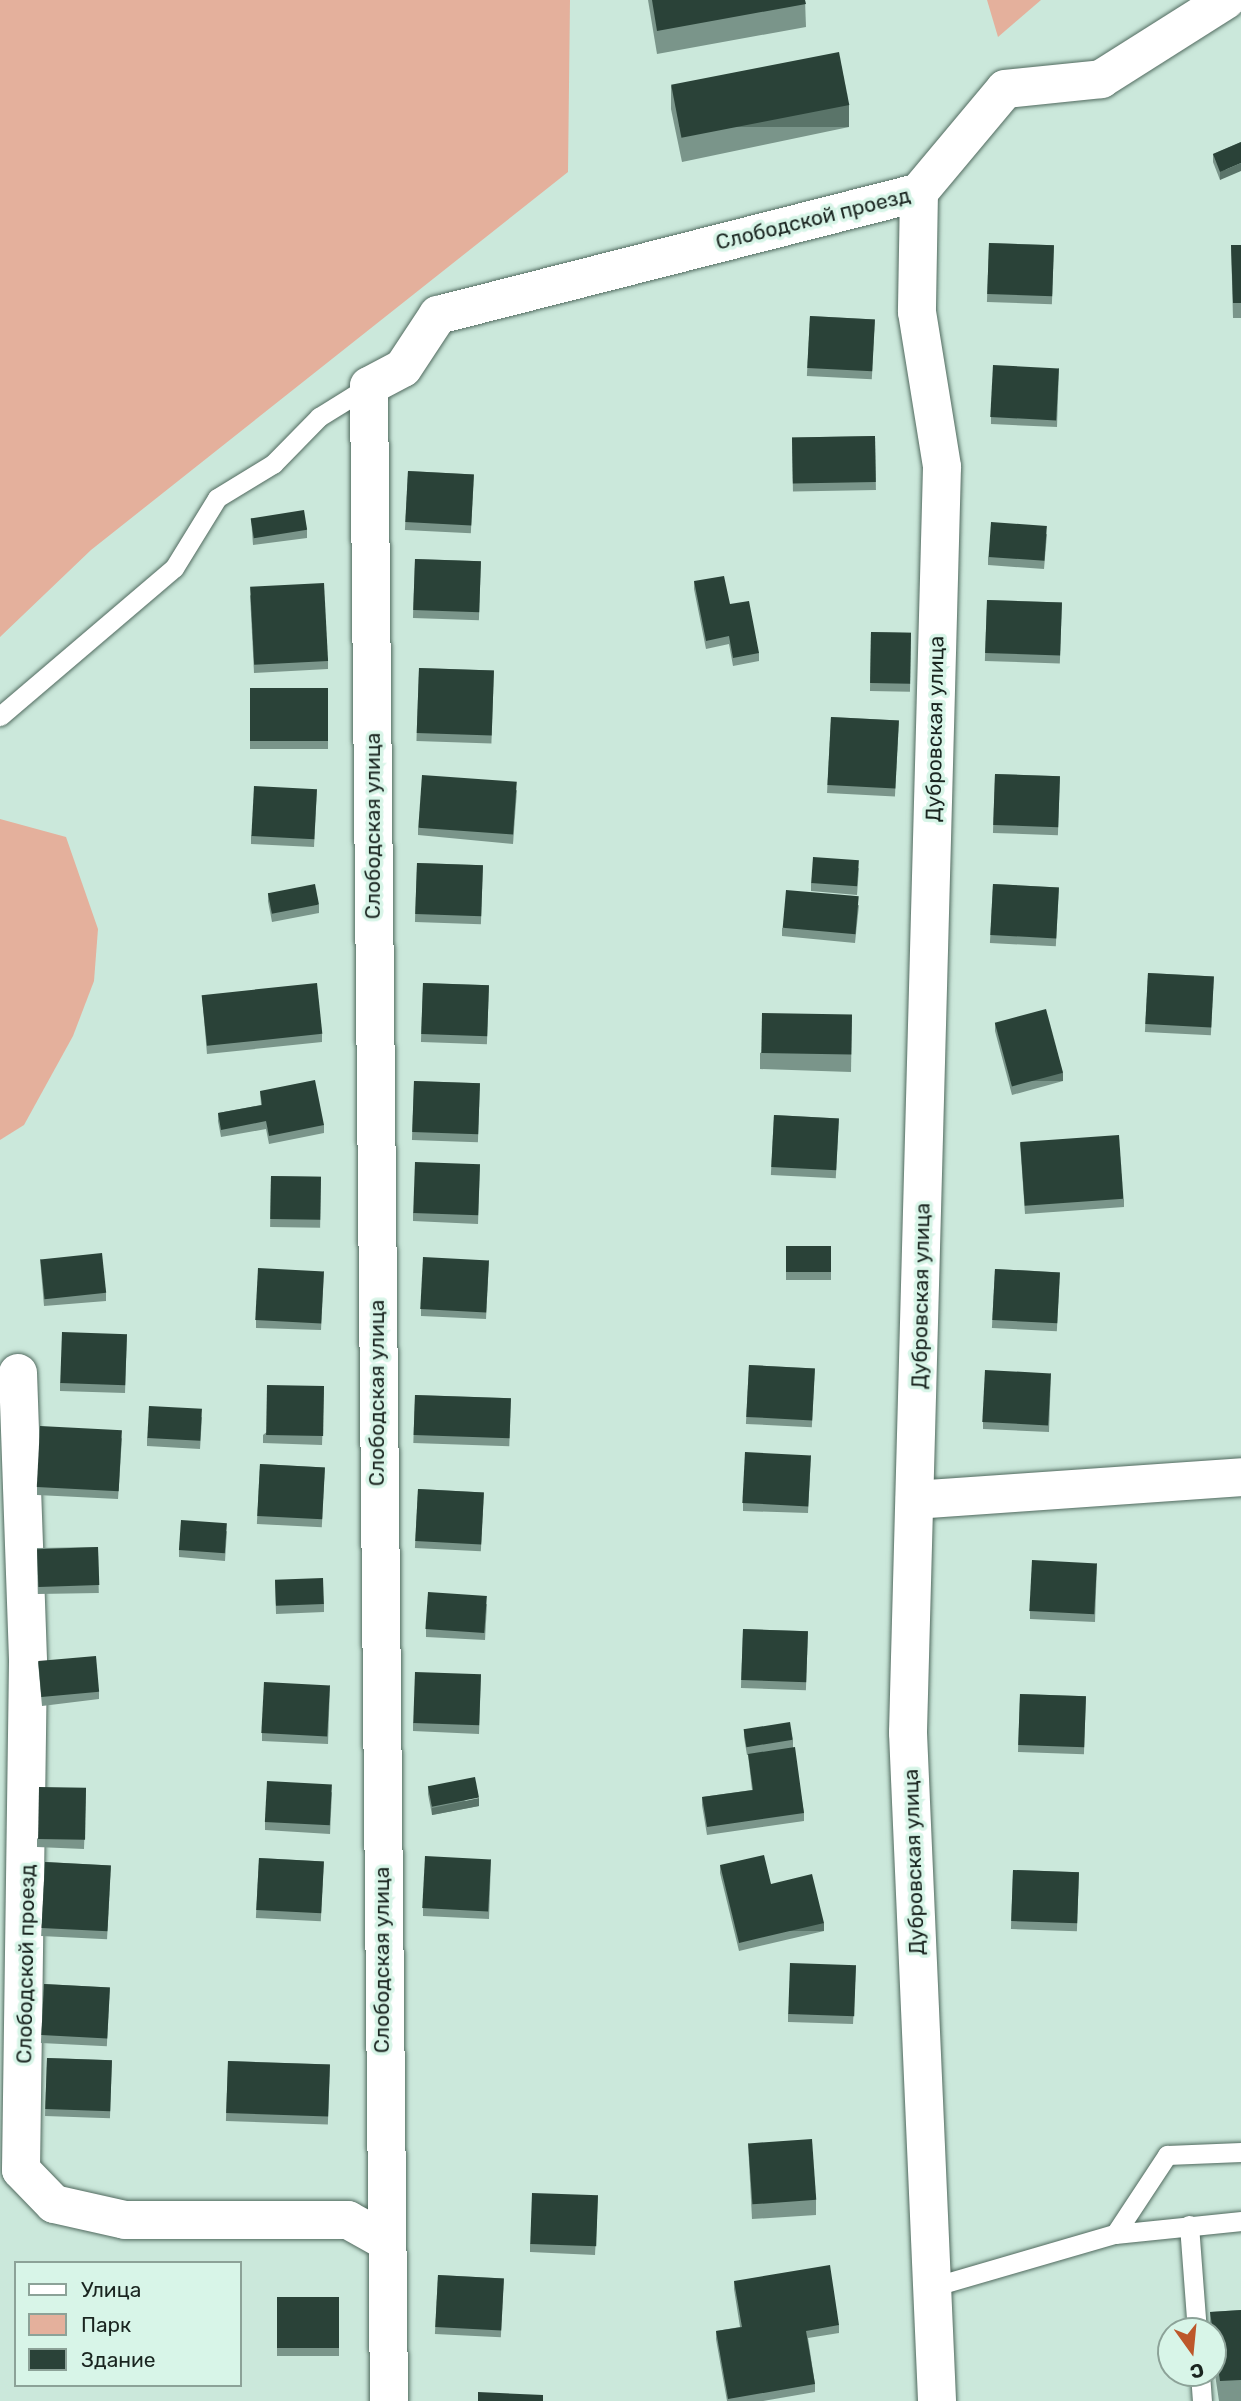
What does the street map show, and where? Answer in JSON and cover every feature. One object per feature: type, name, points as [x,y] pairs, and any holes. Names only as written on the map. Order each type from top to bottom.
[{"type":"street","name":"Слободской проезд","points":[[369,386],[403,368],[438,315],[919,192],[1005,89],[1101,79],[1226,0]]},
{"type":"street","name":"Дубровская улица","points":[[919,192],[917,312],[942,467],[908,1733],[937,2401]]},
{"type":"street","name":"Слободская улица","points":[[369,386],[384,2240],[389,2401]]},
{"type":"street","name":"Слободской проезд","points":[[18,1373],[27,1662],[21,2170],[54,2204],[125,2220],[348,2220],[384,2240]]},
{"type":"street","points":[[915,1500],[1241,1476]]},
{"type":"lane","points":[[0,716],[174,568],[217,498],[273,464],[319,417],[369,386]]},
{"type":"lane","points":[[1115,2234],[1167,2155],[1241,2152]]},
{"type":"lane","points":[[932,2287],[1115,2234],[1241,2221]]},
{"type":"lane","points":[[1189,2225],[1196,2317]]},
{"type":"green space","points":[[0,0],[570,0],[568,172],[91,550],[0,637]]},
{"type":"green space","points":[[987,0],[1041,0],[998,37]]},
{"type":"green space","points":[[0,819],[66,837],[98,929],[94,981],[73,1036],[24,1125],[0,1140]]},
{"type":"building","points":[[652,0],[805,0],[806,4],[657,31]]},
{"type":"building","points":[[839,52],[849,105],[681,138],[671,85]]},
{"type":"building","points":[[1241,142],[1241,163],[1220,172],[1213,154]]},
{"type":"building","points":[[989,243],[1054,245],[1052,296],[987,294]]},
{"type":"building","points":[[1231,245],[1241,245],[1241,303],[1233,303]]},
{"type":"building","points":[[810,316],[875,319],[872,371],[807,368]]},
{"type":"building","points":[[993,365],[1059,368],[1056,420],[990,417]]},
{"type":"building","points":[[875,436],[876,482],[793,483],[792,437]]},
{"type":"building","points":[[408,471],[474,474],[471,525],[405,522]]},
{"type":"building","points":[[304,510],[307,530],[254,538],[251,518]]},
{"type":"building","points":[[991,522],[1047,526],[1044,561],[989,557]]},
{"type":"building","points":[[415,559],[481,561],[479,612],[413,610]]},
{"type":"building","points":[[724,576],[730,604],[749,601],[759,653],[733,658],[729,636],[706,641],[694,581]]},
{"type":"building","points":[[324,583],[328,661],[254,665],[250,587]]},
{"type":"building","points":[[987,600],[1062,603],[1060,656],[985,653]]},
{"type":"building","points":[[871,632],[911,633],[910,684],[870,683]]},
{"type":"building","points":[[419,668],[494,671],[492,736],[417,733]]},
{"type":"building","points":[[250,688],[328,688],[328,741],[250,741]]},
{"type":"building","points":[[831,717],[899,721],[895,788],[827,785]]},
{"type":"building","points":[[995,774],[1060,776],[1058,827],[993,825]]},
{"type":"building","points":[[422,775],[517,782],[513,834],[418,828]]},
{"type":"building","points":[[254,786],[317,789],[314,839],[251,836]]},
{"type":"building","points":[[813,857],[859,860],[857,886],[811,883]]},
{"type":"building","points":[[417,863],[483,865],[481,916],[415,914]]},
{"type":"building","points":[[315,884],[319,905],[272,914],[268,893]]},
{"type":"building","points":[[993,884],[1059,887],[1056,938],[990,935]]},
{"type":"building","points":[[786,890],[859,896],[855,934],[783,928]]},
{"type":"building","points":[[1148,973],[1214,976],[1211,1027],[1145,1024]]},
{"type":"building","points":[[317,983],[322,1034],[207,1046],[202,995]]},
{"type":"building","points":[[423,983],[489,985],[487,1036],[421,1034]]},
{"type":"building","points":[[1046,1009],[1063,1073],[1012,1086],[995,1023]]},
{"type":"building","points":[[762,1013],[852,1015],[851,1055],[761,1053]]},
{"type":"building","points":[[315,1080],[324,1125],[269,1136],[266,1121],[221,1130],[218,1113],[262,1105],[260,1091]]},
{"type":"building","points":[[414,1081],[480,1083],[478,1134],[412,1132]]},
{"type":"building","points":[[774,1115],[839,1118],[836,1170],[771,1167]]},
{"type":"building","points":[[1119,1135],[1123,1199],[1025,1206],[1020,1142]]},
{"type":"building","points":[[415,1162],[480,1164],[478,1215],[413,1213]]},
{"type":"building","points":[[271,1176],[321,1177],[320,1220],[270,1219]]},
{"type":"building","points":[[786,1246],[831,1246],[831,1272],[786,1272]]},
{"type":"building","points":[[102,1253],[106,1293],[45,1299],[40,1259]]},
{"type":"building","points":[[423,1257],[489,1260],[486,1312],[420,1309]]},
{"type":"building","points":[[258,1268],[324,1271],[321,1323],[255,1320]]},
{"type":"building","points":[[995,1269],[1060,1272],[1057,1323],[992,1320]]},
{"type":"building","points":[[62,1332],[127,1334],[125,1385],[60,1383]]},
{"type":"building","points":[[749,1365],[815,1368],[812,1420],[746,1417]]},
{"type":"building","points":[[985,1370],[1051,1373],[1048,1425],[982,1422]]},
{"type":"building","points":[[267,1385],[324,1386],[323,1436],[266,1435]]},
{"type":"building","points":[[415,1395],[511,1398],[510,1438],[414,1435]]},
{"type":"building","points":[[149,1406],[202,1409],[200,1441],[147,1438]]},
{"type":"building","points":[[40,1426],[122,1430],[119,1491],[37,1487]]},
{"type":"building","points":[[745,1452],[811,1455],[808,1506],[742,1503]]},
{"type":"building","points":[[260,1464],[325,1467],[322,1519],[257,1516]]},
{"type":"building","points":[[418,1489],[484,1492],[481,1544],[415,1541]]},
{"type":"building","points":[[181,1520],[227,1523],[225,1553],[179,1550]]},
{"type":"building","points":[[98,1547],[99,1585],[38,1587],[37,1549]]},
{"type":"building","points":[[1032,1560],[1097,1563],[1094,1614],[1029,1611]]},
{"type":"building","points":[[323,1578],[324,1604],[276,1606],[275,1580]]},
{"type":"building","points":[[428,1592],[487,1596],[484,1633],[425,1629]]},
{"type":"building","points":[[743,1629],[808,1631],[806,1682],[741,1680]]},
{"type":"building","points":[[96,1656],[99,1692],[41,1697],[38,1661]]},
{"type":"building","points":[[415,1672],[481,1674],[479,1725],[413,1723]]},
{"type":"building","points":[[264,1682],[330,1685],[327,1736],[261,1733]]},
{"type":"building","points":[[1020,1694],[1086,1696],[1084,1747],[1018,1745]]},
{"type":"building","points":[[790,1722],[793,1740],[746,1747],[744,1729]]},
{"type":"building","points":[[795,1747],[804,1813],[707,1827],[702,1797],[753,1790],[748,1754]]},
{"type":"building","points":[[475,1777],[479,1798],[432,1807],[428,1786]]},
{"type":"building","points":[[267,1781],[332,1784],[330,1825],[265,1822]]},
{"type":"building","points":[[39,1787],[86,1788],[85,1840],[38,1839]]},
{"type":"building","points":[[764,1855],[771,1884],[812,1874],[824,1923],[739,1943],[720,1865]]},
{"type":"building","points":[[425,1856],[491,1859],[488,1911],[422,1908]]},
{"type":"building","points":[[259,1858],[324,1861],[321,1913],[256,1910]]},
{"type":"building","points":[[45,1862],[111,1865],[107,1931],[42,1928]]},
{"type":"building","points":[[1013,1870],[1079,1872],[1077,1923],[1011,1921]]},
{"type":"building","points":[[790,1963],[856,1965],[854,2016],[788,2014]]},
{"type":"building","points":[[44,1984],[110,1987],[107,2038],[41,2035]]},
{"type":"building","points":[[47,2058],[112,2060],[110,2111],[45,2109]]},
{"type":"building","points":[[228,2061],[330,2065],[328,2117],[226,2113]]},
{"type":"building","points":[[812,2139],[816,2200],[752,2204],[748,2143]]},
{"type":"building","points":[[532,2193],[598,2195],[596,2246],[530,2244]]},
{"type":"building","points":[[830,2265],[839,2325],[806,2331],[815,2384],[728,2399],[716,2331],[742,2327],[734,2281]]},
{"type":"building","points":[[438,2275],[504,2278],[501,2330],[435,2327]]},
{"type":"building","points":[[277,2297],[339,2297],[339,2348],[277,2348]]},
{"type":"building","points":[[1241,2310],[1241,2380],[1227,2381],[1227,2317],[1211,2317],[1210,2312]]},
{"type":"building","points":[[478,2392],[543,2395],[543,2401],[478,2401]]}]
